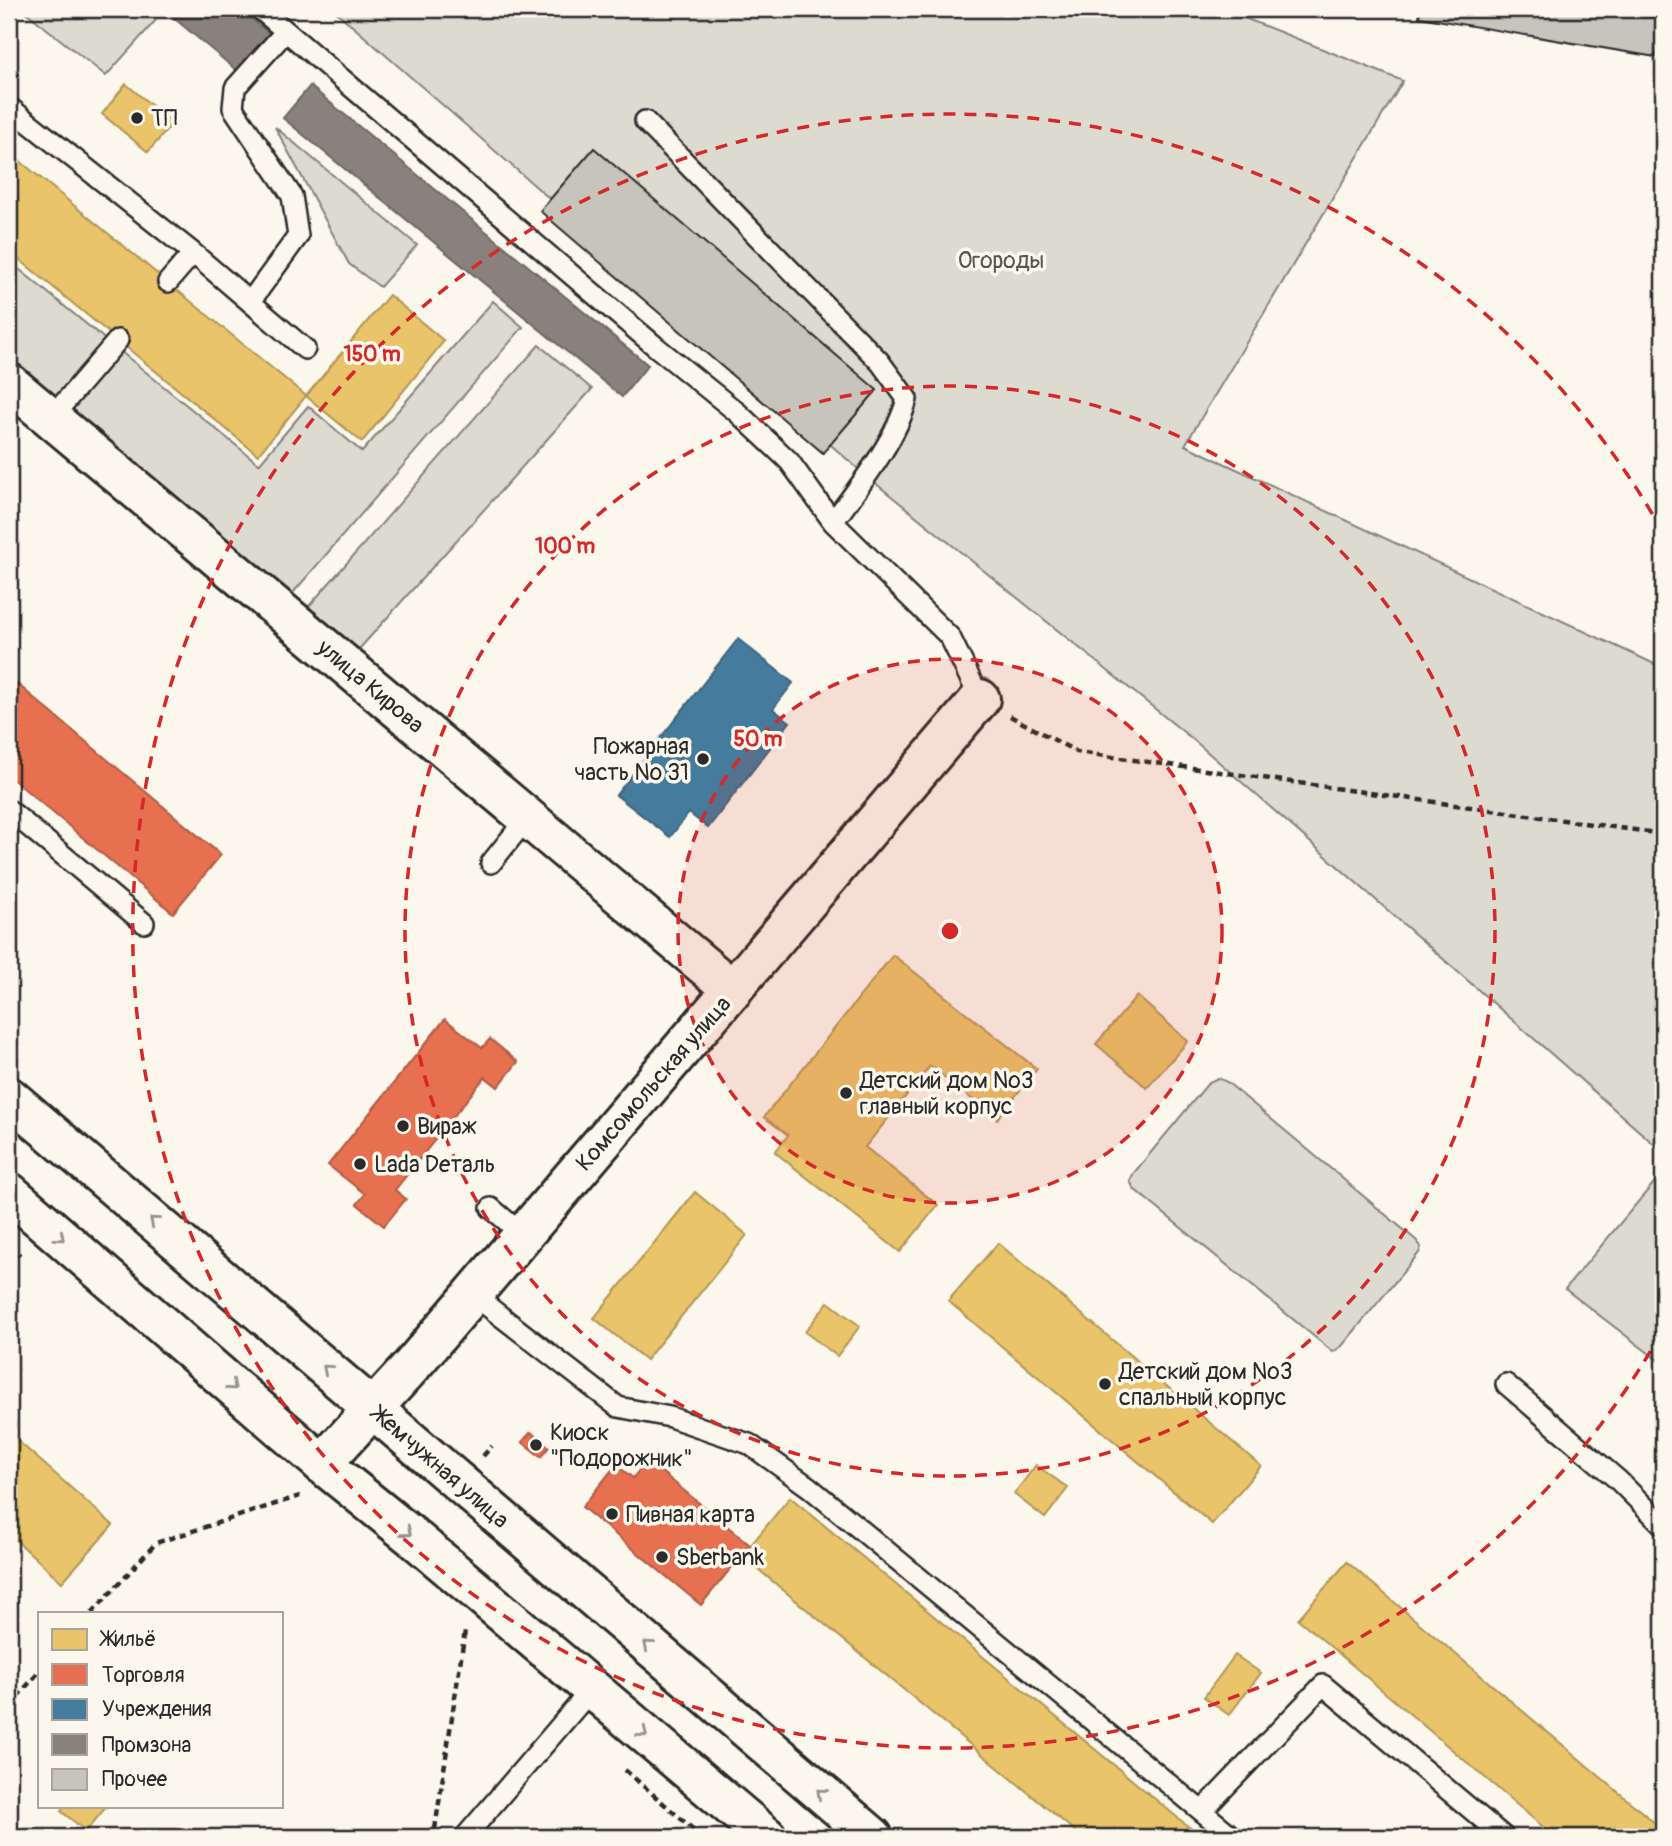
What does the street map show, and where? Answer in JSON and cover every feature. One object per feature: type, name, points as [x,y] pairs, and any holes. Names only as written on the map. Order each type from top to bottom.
[{"type":"main road","name":"улица Кирова","points":[[9,383],[733,990]]},
{"type":"main road","name":"Комсомольская улица","points":[[313,1479],[980,699]]},
{"type":"main road","name":"Жемчужная улица","points":[[9,1097],[873,1837]]},
{"type":"main road","points":[[9,1192],[313,1479],[415,1539],[767,1837]]},
{"type":"lane","points":[[260,9],[655,346],[738,413],[789,461],[833,522],[950,637],[980,699]]},
{"type":"lane","points":[[250,302],[298,236],[292,195],[233,108],[235,88],[286,32]]},
{"type":"lane","points":[[9,107],[193,253],[305,349]]},
{"type":"lane","points":[[645,121],[880,362],[906,399],[902,418],[859,488],[833,522]]},
{"type":"lane","points":[[168,282],[193,253]]},
{"type":"lane","points":[[51,417],[118,340]]},
{"type":"lane","points":[[9,810],[144,923]]},
{"type":"lane","points":[[491,863],[527,818]]},
{"type":"lane","points":[[491,1208],[522,1234]]},
{"type":"lane","points":[[472,1294],[618,1408],[670,1417],[748,1444],[759,1451],[809,1487],[1233,1837]]},
{"type":"lane","points":[[1506,1384],[1618,1480],[1663,1525]]},
{"type":"lane","points":[[1202,1811],[1323,1685],[1504,1837]]},
{"type":"lane","points":[[465,1837],[591,1690]]},
{"type":"path","points":[[980,699],[1077,751],[1663,834]]},
{"type":"path","points":[[93,1612],[156,1543],[313,1479]]},
{"type":"path","points":[[434,1837],[466,1632],[456,1623]]},
{"type":"path","points":[[9,1706],[38,1673]]},
{"type":"green space","points":[[22,9],[143,9],[156,20],[106,76]]},
{"type":"green space","name":"Огороды","points":[[333,9],[1222,9],[1403,81],[1185,445],[1663,668],[1663,1152],[1196,742],[864,474]]},
{"type":"green space","points":[[275,127],[417,245],[380,287],[349,264]]},
{"type":"green space","points":[[9,261],[107,341],[53,405],[9,370]]},
{"type":"green space","points":[[493,301],[523,327],[286,601],[63,414],[120,351],[259,464],[308,406],[362,452]]},
{"type":"green space","points":[[539,345],[592,389],[352,657],[302,614]]},
{"type":"green space","points":[[1218,1078],[1227,1082],[1421,1247],[1419,1253],[1342,1346],[1333,1352],[1134,1189],[1130,1181],[1209,1082]]},
{"type":"green space","points":[[1663,1172],[1663,1364],[1565,1289]]},
{"type":"building: Жильё","name":"ТП","points":[[126,84],[173,123],[148,152],[102,114]]},
{"type":"building: Жильё","points":[[9,152],[306,396],[258,455],[9,251]]},
{"type":"building: Жильё","points":[[389,295],[444,341],[362,442],[306,396]]},
{"type":"building: Жильё","name":"Детский дом №3 главный корпус","points":[[893,955],[1037,1069],[997,1119],[930,1066],[865,1147],[938,1205],[900,1252],[775,1152],[788,1135],[764,1117]]},
{"type":"building: Жильё","points":[[1137,996],[1188,1041],[1147,1088],[1096,1044]]},
{"type":"building: Жильё","points":[[695,1192],[747,1235],[646,1360],[594,1318]]},
{"type":"building: Жильё","name":"Детский дом №3 спальный корпус","points":[[998,1243],[1261,1466],[1212,1524],[948,1301]]},
{"type":"building: Жильё","points":[[828,1302],[860,1326],[837,1356],[805,1332]]},
{"type":"building: Жильё","points":[[9,1433],[113,1525],[62,1582],[9,1534]]},
{"type":"building: Жильё","points":[[1036,1465],[1068,1488],[1045,1518],[1014,1494]]},
{"type":"building: Жильё","points":[[790,1497],[1201,1837],[1082,1837],[742,1556]]},
{"type":"building: Жильё","points":[[1347,1562],[1663,1830],[1663,1837],[1555,1837],[1298,1619]]},
{"type":"building: Жильё","points":[[1235,1655],[1261,1673],[1229,1715],[1204,1697]]},
{"type":"building: Жильё","points":[[63,1808],[105,1808],[86,1831],[61,1811]]},
{"type":"building: Торговля","points":[[9,677],[221,855],[173,913],[9,776]]},
{"type":"building: Торговля","name":"Вираж","points":[[445,1019],[482,1048],[490,1039],[518,1062],[498,1087],[485,1077],[395,1190],[406,1199],[384,1226],[357,1204],[365,1194],[328,1165]]},
{"type":"building: Торговля","name":"Киоск \"Подорожник\"","points":[[531,1432],[549,1447],[541,1457],[522,1442]]},
{"type":"building: Торговля","points":[[647,1460],[750,1545],[701,1605],[582,1507],[616,1465],[633,1478]]},
{"type":"building: Учреждения","name":"Пожарная часть № 31","points":[[738,639],[793,683],[773,709],[790,722],[708,828],[689,813],[670,837],[616,795]]},
{"type":"building: Промзона","points":[[163,9],[240,9],[270,34],[236,70]]},
{"type":"building: Промзона","points":[[310,86],[648,365],[622,397],[283,118]]},
{"type":"building: Прочее","points":[[1420,9],[1602,9],[1663,19],[1656,57],[1419,17]]},
{"type":"building: Прочее","points":[[594,148],[877,390],[823,453],[540,211]]},
{"type":"place","name":"ТП","points":[[137,118]]},
{"type":"place","name":"Пожарная часть № 31","points":[[703,759]]},
{"type":"place","name":"Детский дом №3 главный корпус","points":[[846,1093]]},
{"type":"place","name":"Вираж","points":[[403,1126]]},
{"type":"place","name":"Lada Dеталь","points":[[360,1164]]},
{"type":"place","name":"Детский дом №3 спальный корпус","points":[[1105,1384]]},
{"type":"place","name":"Киоск \"Подорожник\"","points":[[536,1445]]},
{"type":"place","name":"Пивная карта","points":[[612,1514]]},
{"type":"place","name":"Sberbank","points":[[662,1557]]}]
